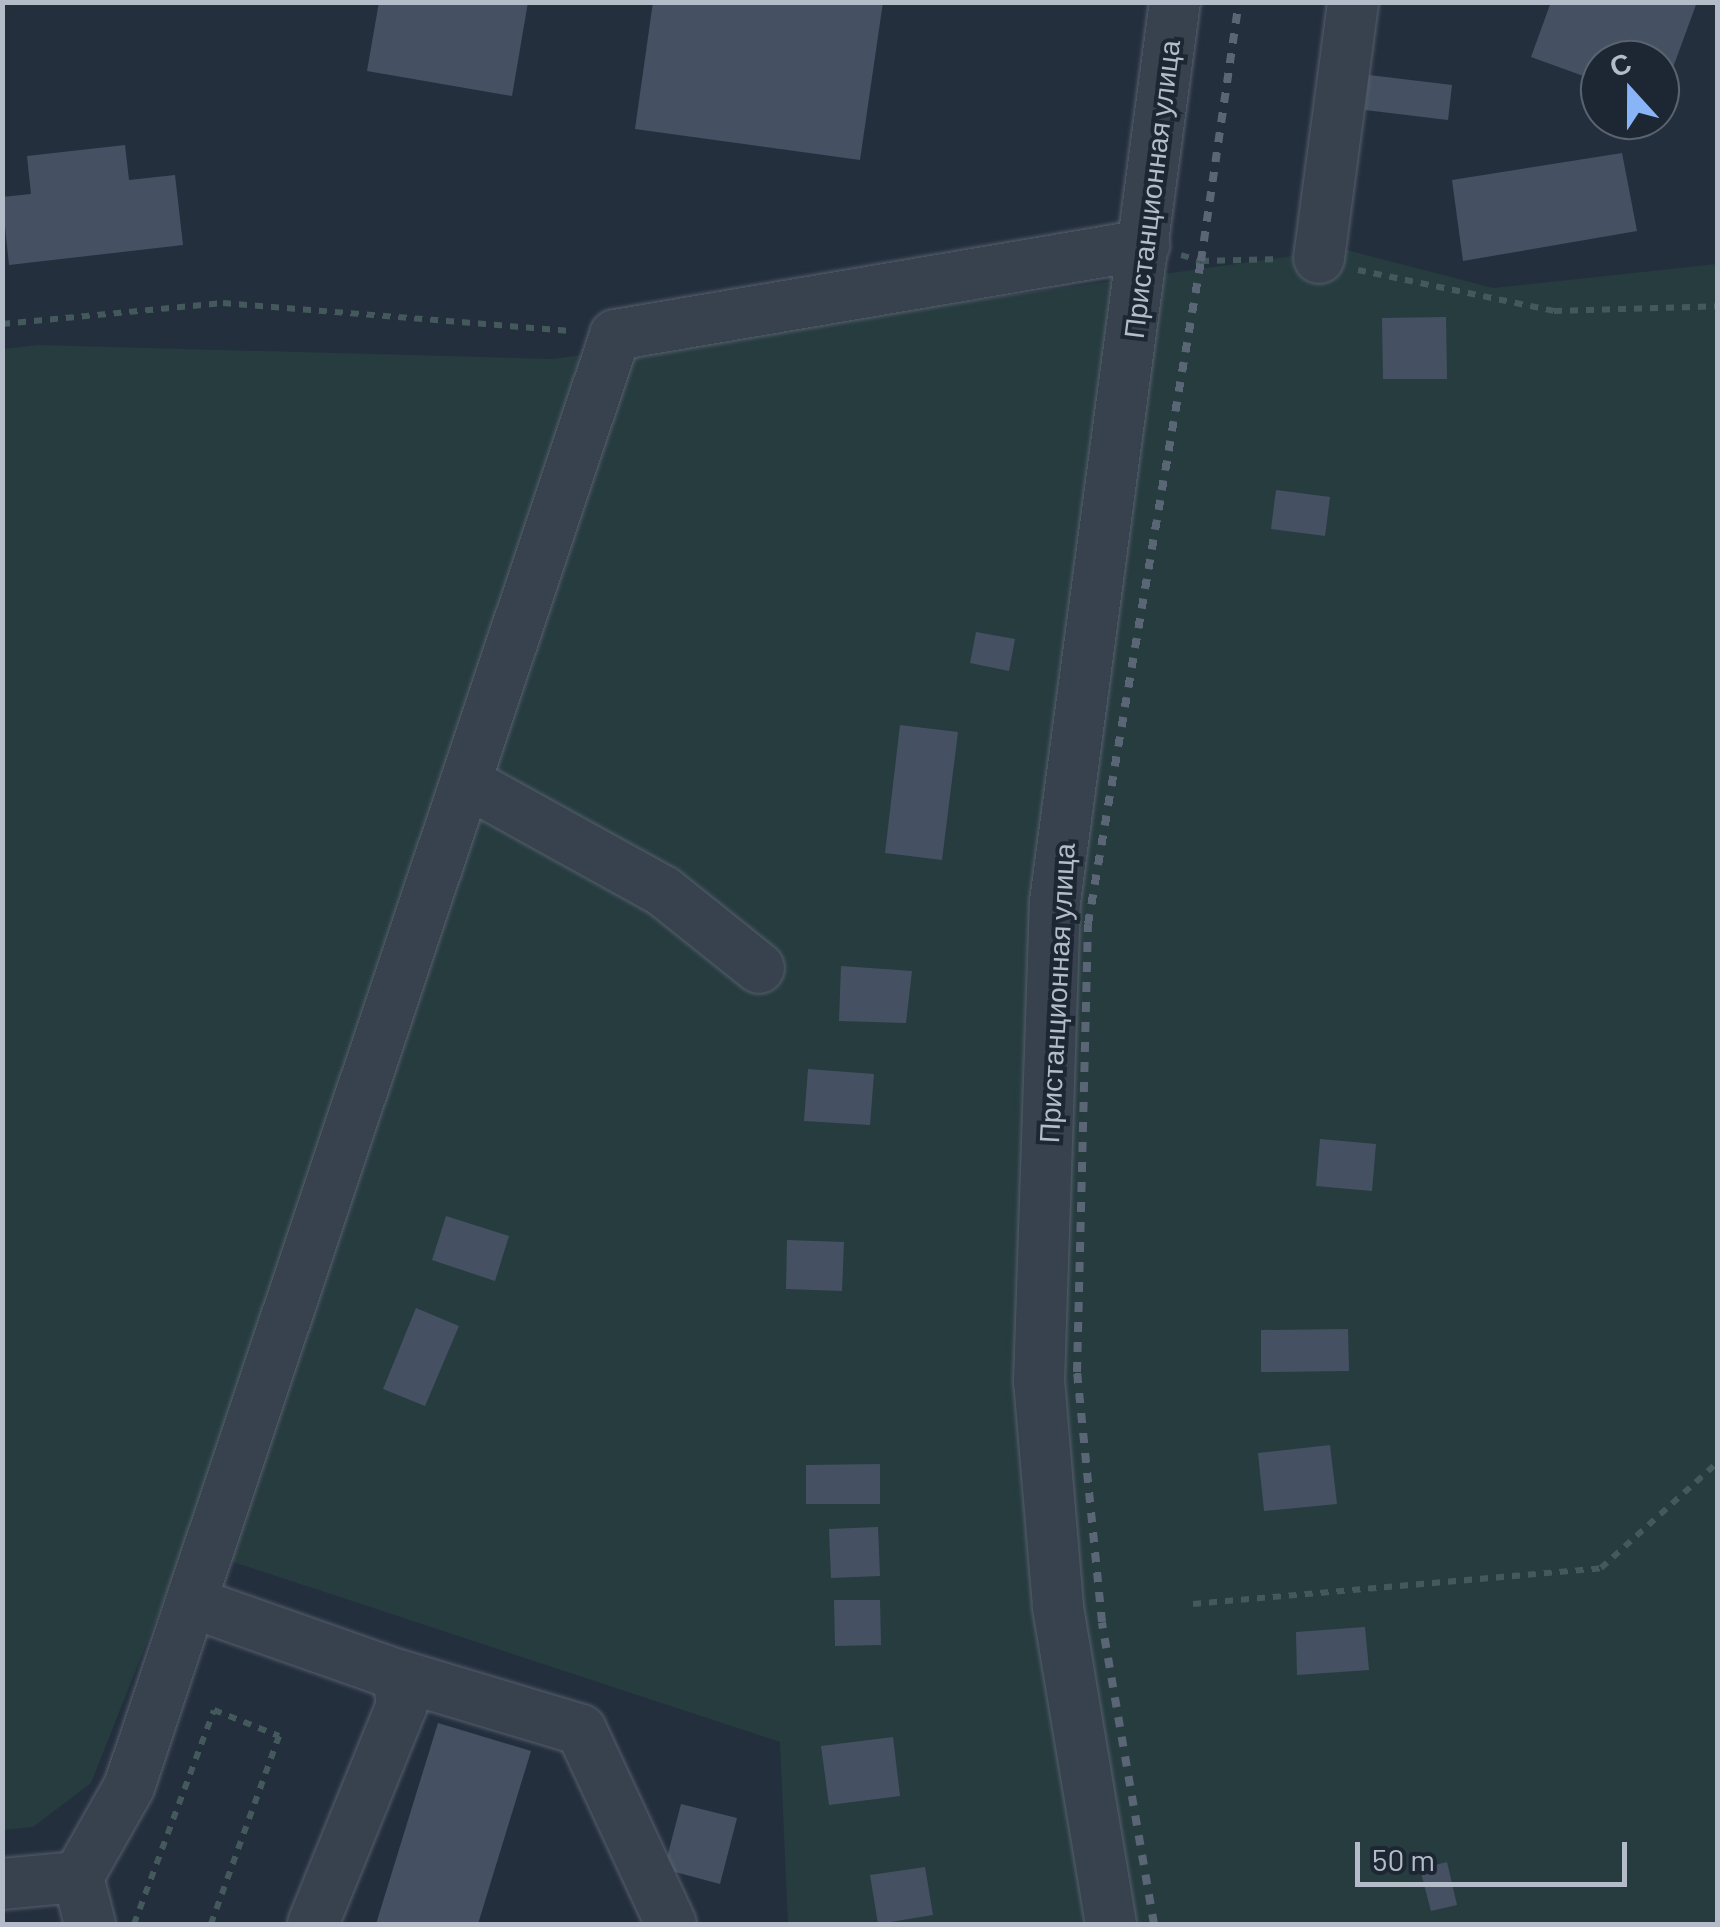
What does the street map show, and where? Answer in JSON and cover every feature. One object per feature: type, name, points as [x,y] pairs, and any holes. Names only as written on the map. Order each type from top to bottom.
[{"type":"street","name":"Пристанционная улица","points":[[1111,1924],[1101,1886],[1058,1606],[1040,1382],[1055,902],[1175,2]]},
{"type":"street","points":[[1319,258],[1353,2]]},
{"type":"street","points":[[90,1924],[78,1877],[129,1788],[615,335],[1144,245]]},
{"type":"street","points":[[466,782],[663,891],[758,968]]},
{"type":"street","points":[[193,1603],[398,1675],[581,1730],[671,1924]]},
{"type":"street","points":[[313,1924],[402,1705],[398,1675]]},
{"type":"street","points":[[2,1884],[78,1877]]},
{"type":"path","points":[[1144,245],[1201,261],[1319,258],[1554,311],[1718,306]]},
{"type":"path","points":[[2,324],[223,303],[615,335]]},
{"type":"path","points":[[1193,1604],[1601,1568],[1718,1462]]},
{"type":"path","points":[[134,1924],[214,1710],[279,1736],[211,1924]]},
{"type":"green space","points":[[1343,249],[1493,288],[1717,264],[1717,1924],[788,1924],[780,1742],[185,1546],[91,1783],[33,1827],[3,1830],[3,349],[38,345],[553,359]]},
{"type":"building","points":[[379,2],[528,2],[512,96],[367,71]]},
{"type":"building","points":[[653,2],[883,2],[860,160],[635,129]]},
{"type":"building","points":[[1551,2],[1697,2],[1680,48],[1680,40],[1580,40],[1580,75],[1531,57]]},
{"type":"building","points":[[1369,75],[1452,85],[1448,120],[1365,110]]},
{"type":"building","points":[[125,145],[129,180],[175,175],[183,245],[9,265],[2,197],[31,194],[27,156]]},
{"type":"building","points":[[1622,153],[1637,231],[1463,261],[1452,180]]},
{"type":"building","points":[[1446,317],[1447,379],[1383,379],[1382,318]]},
{"type":"building","points":[[1276,490],[1330,497],[1325,536],[1271,529]]},
{"type":"building","points":[[976,632],[1015,639],[1009,671],[970,663]]},
{"type":"building","points":[[900,725],[958,732],[942,860],[885,853]]},
{"type":"building","points":[[841,966],[912,971],[906,1023],[839,1021]]},
{"type":"building","points":[[808,1069],[874,1074],[870,1125],[804,1121]]},
{"type":"building","points":[[1320,1139],[1376,1144],[1372,1191],[1316,1186]]},
{"type":"building","points":[[446,1216],[509,1236],[495,1281],[432,1260]]},
{"type":"building","points":[[787,1240],[844,1242],[842,1291],[786,1289]]},
{"type":"building","points":[[416,1308],[459,1326],[425,1406],[383,1389]]},
{"type":"building","points":[[1348,1329],[1349,1371],[1261,1372],[1261,1330]]},
{"type":"building","points":[[1330,1445],[1337,1504],[1264,1511],[1258,1453]]},
{"type":"building","points":[[880,1464],[880,1504],[806,1504],[806,1465]]},
{"type":"building","points":[[878,1527],[880,1576],[831,1578],[829,1529]]},
{"type":"building","points":[[834,1600],[880,1600],[881,1645],[835,1646]]},
{"type":"building","points":[[1365,1627],[1369,1670],[1297,1675],[1296,1632]]},
{"type":"building","points":[[438,1723],[531,1751],[478,1924],[376,1924]]},
{"type":"building","points":[[893,1737],[900,1796],[829,1805],[821,1746]]},
{"type":"building","points":[[681,1804],[737,1818],[720,1884],[664,1869]]},
{"type":"building","points":[[1447,1862],[1457,1905],[1431,1911],[1420,1869]]},
{"type":"building","points":[[925,1867],[933,1915],[878,1924],[870,1875]]},
{"type":"railway","points":[[1154,1924],[1102,1622],[1077,1372],[1088,924],[1201,261],[1239,2]]}]
